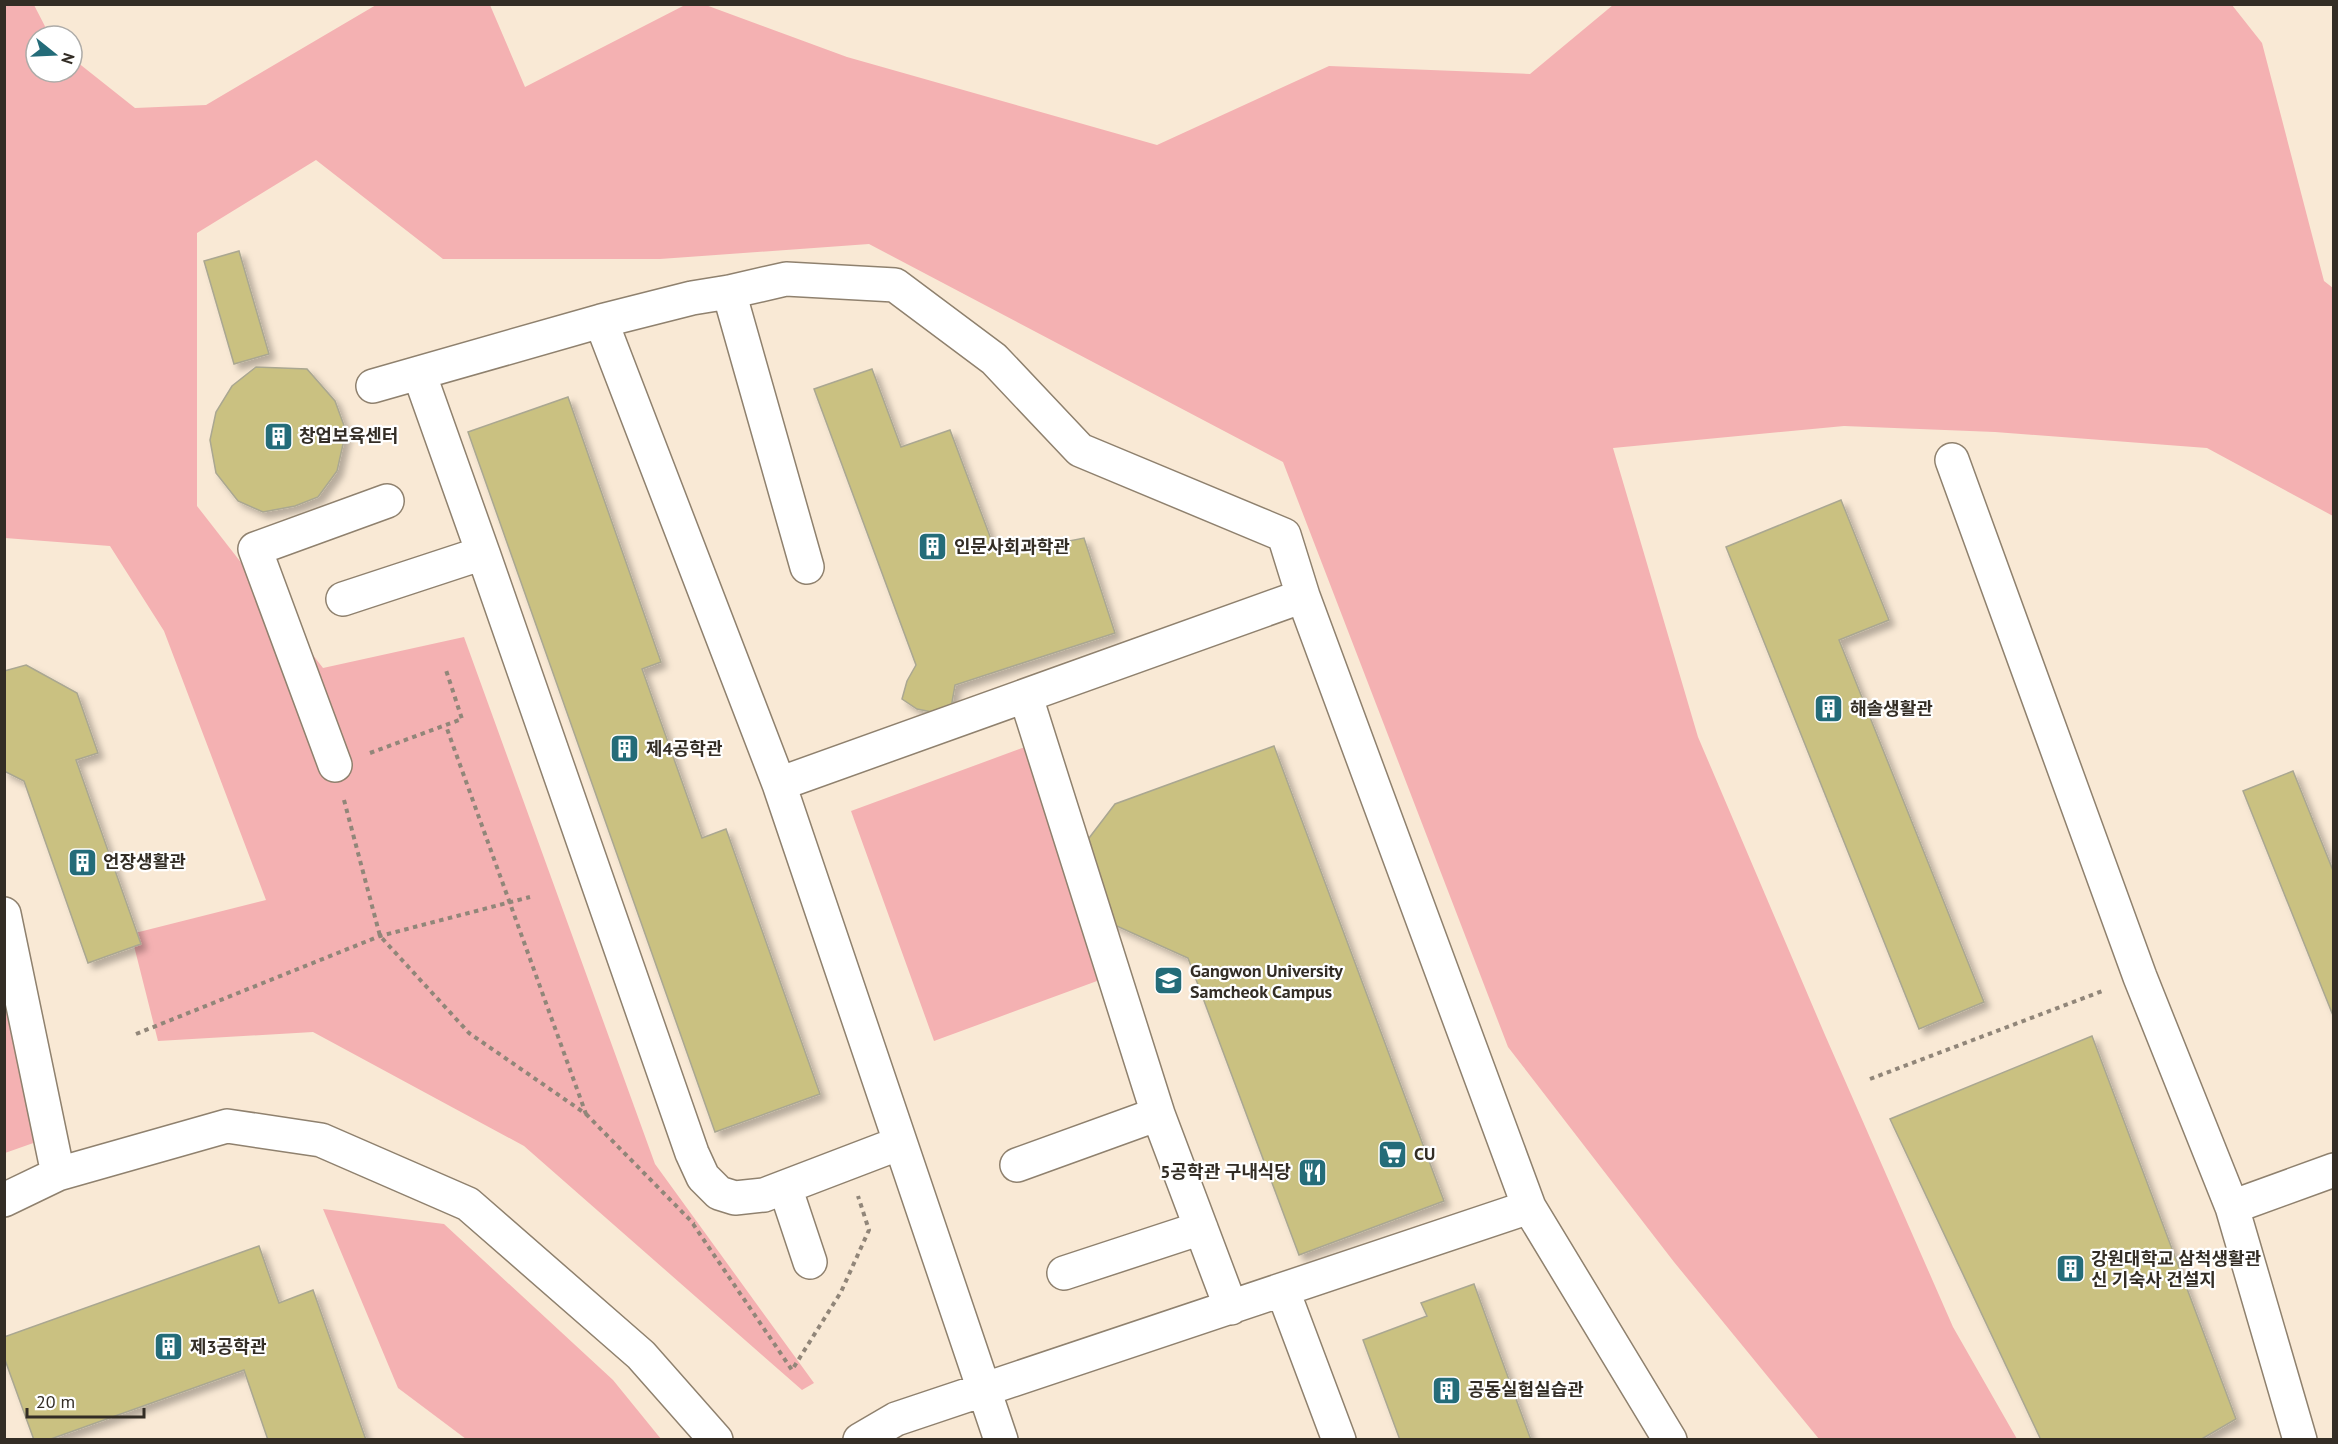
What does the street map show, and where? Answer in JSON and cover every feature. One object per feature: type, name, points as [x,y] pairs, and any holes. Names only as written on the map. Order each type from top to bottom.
[{"type":"street","points":[[373,386],[601,321],[692,298],[786,279],[895,285],[994,359],[1080,450],[1284,535],[1303,596],[1529,1207],[1670,1440]]},
{"type":"street","points":[[729,292],[807,567]]},
{"type":"street","points":[[601,321],[779,784],[1001,1440]]},
{"type":"street","points":[[419,373],[692,1153],[704,1177],[719,1193],[735,1198],[764,1195],[900,1143]]},
{"type":"street","points":[[1952,460],[2140,977],[2232,1207],[2300,1440]]},
{"type":"street","points":[[335,765],[255,549],[387,501]]},
{"type":"street","points":[[343,599],[483,553]]},
{"type":"street","points":[[779,784],[1303,596]]},
{"type":"street","points":[[1026,696],[1158,1114],[1231,1308]]},
{"type":"street","points":[[4,914],[58,1174]]},
{"type":"street","points":[[1017,1165],[1158,1114]]},
{"type":"street","points":[[4,1200],[58,1174],[227,1126],[321,1140],[468,1204],[642,1355],[716,1440]]},
{"type":"street","points":[[2232,1207],[2334,1170]]},
{"type":"street","points":[[786,1187],[810,1262]]},
{"type":"street","points":[[860,1440],[896,1419],[1529,1207]]},
{"type":"street","points":[[1064,1273],[1201,1228]]},
{"type":"street","points":[[1283,1291],[1339,1440]]},
{"type":"path","points":[[445,667],[462,719],[335,765],[380,936],[469,1033],[586,1114],[446,726]]},
{"type":"path","points":[[136,1034],[380,936],[530,897]]},
{"type":"path","points":[[1870,1079],[2140,977]]},
{"type":"shaded area","points":[[703,4],[847,57],[1157,145],[1329,66],[1530,74],[1613,5],[2232,5],[2262,43],[2324,281],[2333,288],[2333,516],[2207,448],[1995,432],[1844,426],[1613,448],[1698,737],[1953,1327],[2017,1439],[1819,1439],[1674,1262],[1508,1047],[1283,462],[869,244],[660,259],[443,259],[316,160],[197,233],[197,506],[323,668],[464,637],[655,1164],[814,1383],[802,1390],[524,1146],[313,1032],[158,1041],[131,934],[266,900],[164,631],[110,546],[5,538],[4,5],[34,5],[44,24],[24,24],[24,84],[84,84],[84,68],[135,108],[206,105],[376,5],[490,5],[525,87],[685,5]]},
{"type":"shaded area","points":[[1044,740],[1127,970],[934,1041],[851,811]]},
{"type":"shaded area","points":[[4,1000],[39,1141],[5,1153],[4,1153]]},
{"type":"shaded area","points":[[323,1209],[444,1224],[613,1380],[661,1439],[466,1439],[398,1388]]},
{"type":"building","points":[[239,251],[269,354],[234,364],[204,261]]},
{"type":"building","name":"창업보육센터","points":[[256,367],[307,369],[335,401],[346,431],[337,471],[318,497],[295,506],[263,512],[238,501],[216,473],[210,440],[216,412],[232,386]]},
{"type":"building","name":"인문사회과학관","points":[[872,369],[901,447],[950,430],[997,555],[1084,538],[1115,633],[955,685],[951,708],[942,714],[917,709],[902,699],[907,681],[916,665],[814,389]]},
{"type":"building","name":"제4공학관","points":[[568,397],[661,662],[642,669],[702,838],[726,829],[820,1094],[715,1132],[468,432]]},
{"type":"building","name":"해솔생활관","points":[[1841,500],[1889,620],[1839,640],[1984,1002],[1919,1029],[1726,547]]},
{"type":"building","name":"언장생활관","points":[[26,665],[77,693],[98,753],[76,760],[141,944],[88,963],[24,781],[4,771],[4,671]]},
{"type":"building","points":[[1274,746],[1444,1201],[1299,1255],[1188,958],[1110,923],[1083,846],[1115,804]]},
{"type":"building","points":[[2293,771],[2334,873],[2334,1018],[2243,791]]},
{"type":"building","name":"강원대학교 삼척생활관 신 기숙사 건설지","points":[[2092,1036],[2236,1419],[2200,1440],[2041,1440],[1890,1119]]},
{"type":"building","name":"제3공학관","points":[[259,1246],[279,1303],[313,1290],[366,1440],[268,1440],[244,1370],[48,1440],[34,1440],[4,1357],[4,1337]]},
{"type":"building","name":"공동실험실습관","points":[[1474,1284],[1531,1440],[1400,1440],[1363,1340],[1427,1316],[1421,1303]]},
{"type":"place","name":"창업보육센터","points":[[278,436]]},
{"type":"place","name":"인문사회과학관","points":[[933,547]]},
{"type":"place","name":"해솔생활관","points":[[1829,709]]},
{"type":"place","name":"제4공학관","points":[[625,749]]},
{"type":"place","name":"언장생활관","points":[[82,862]]},
{"type":"place","name":"Gangwon University Samcheok Campus","points":[[1169,981]]},
{"type":"place","name":"CU","points":[[1393,1154]]},
{"type":"place","name":"5공학관 구내식당","points":[[1312,1172]]},
{"type":"place","name":"강원대학교 삼척생활관 신 기숙사 건설지","points":[[2070,1269]]},
{"type":"place","name":"제3공학관","points":[[169,1347]]},
{"type":"place","name":"공동실험실습관","points":[[1447,1390]]}]
